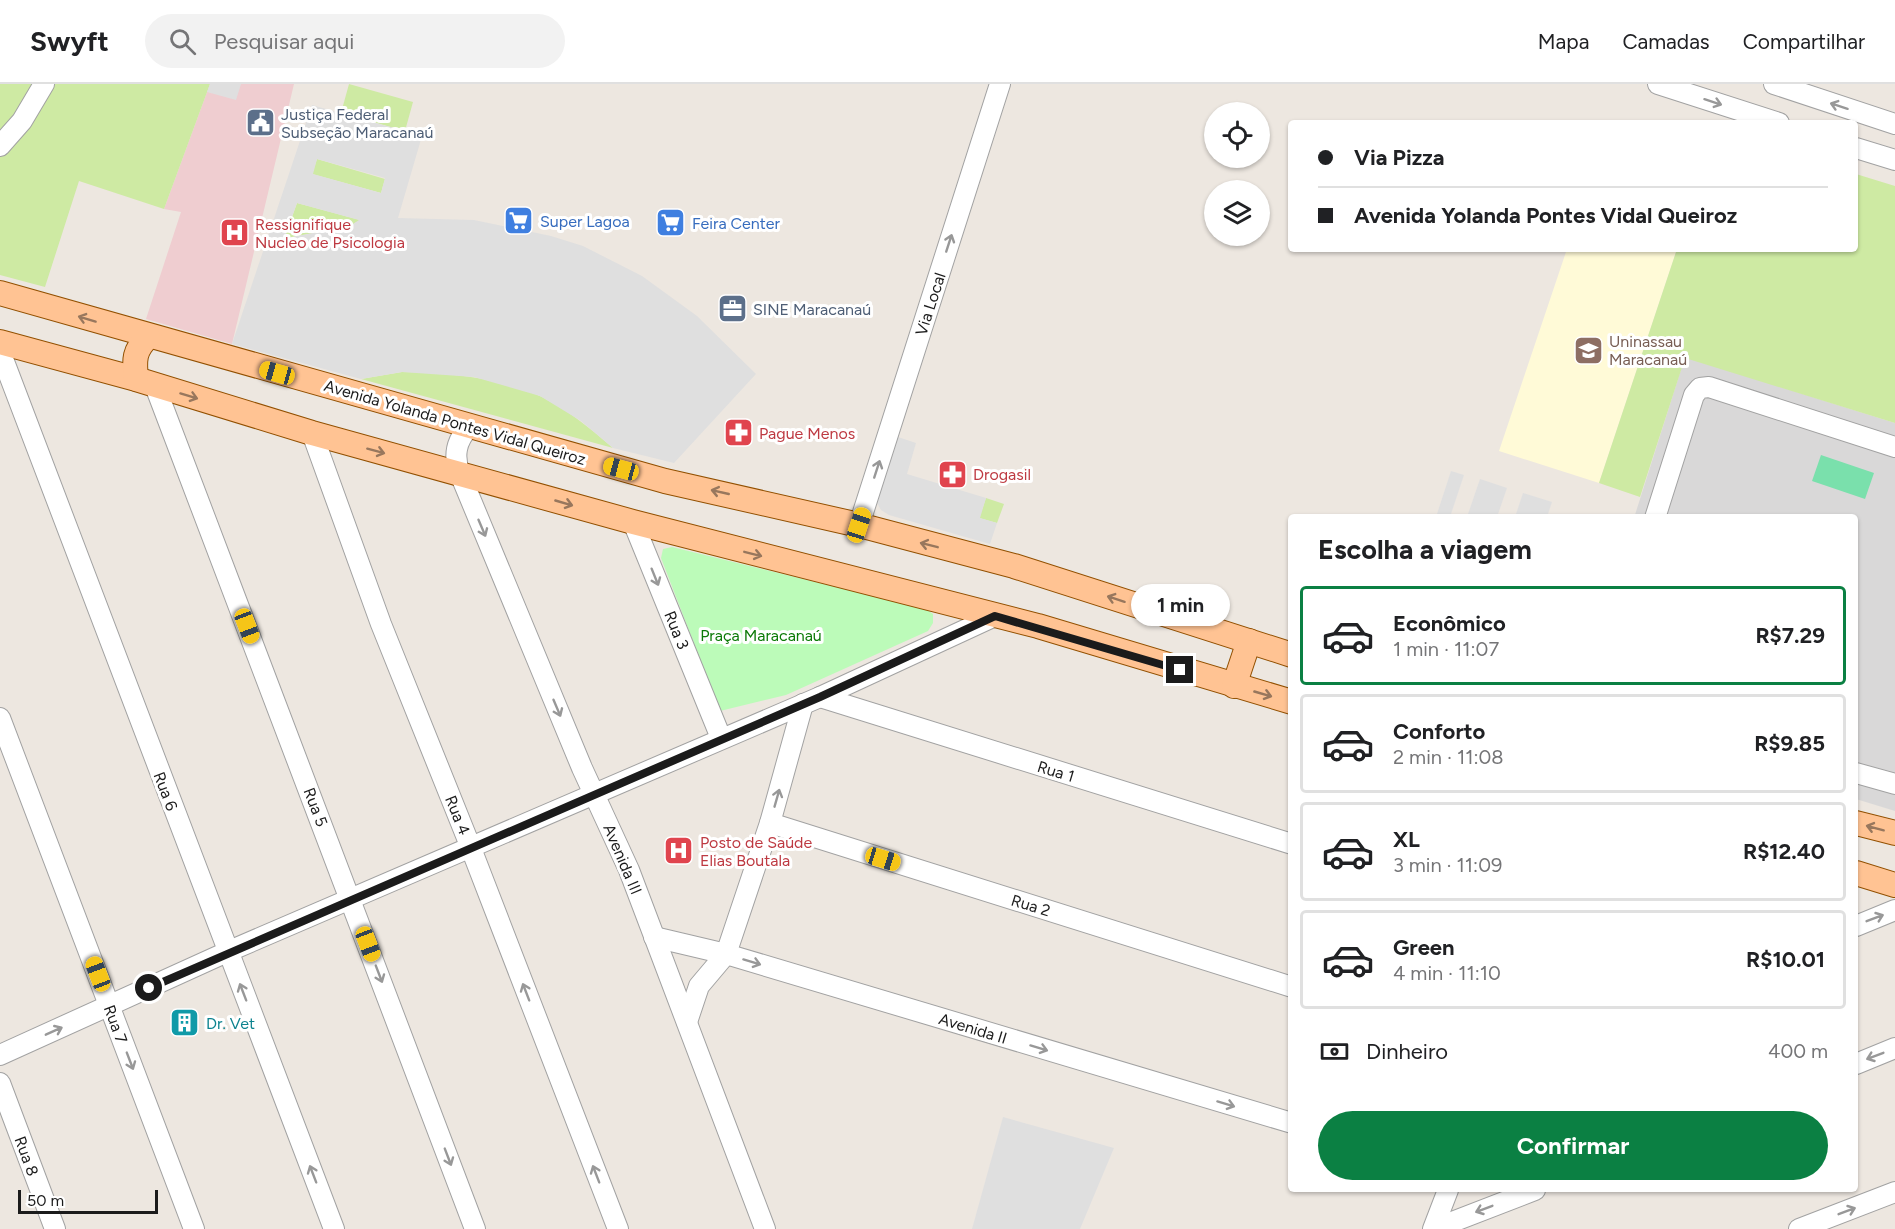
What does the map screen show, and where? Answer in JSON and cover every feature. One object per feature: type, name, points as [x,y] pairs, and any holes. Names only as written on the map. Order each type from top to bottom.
[{"type":"main road","name":"Avenida Yolanda Pontes Vidal Queiroz","points":[[0,293],[148,337],[664,481],[859,525],[1014,566],[1288,654]]},
{"type":"main road","points":[[124,330],[125,354],[135,379]]},
{"type":"main road","points":[[135,379],[135,356],[138,347],[148,337]]},
{"type":"main road","points":[[0,342],[135,379],[312,433],[633,522],[995,616],[1288,700]]},
{"type":"main road","points":[[1234,686],[1249,641]]},
{"type":"main road","points":[[1858,824],[1895,834]]},
{"type":"main road","points":[[1858,874],[1895,885]]},
{"type":"street","points":[[0,146],[22,121],[44,84]]},
{"type":"street","name":"Via Local","points":[[859,525],[1000,84]]},
{"type":"street","points":[[1658,84],[1770,120]]},
{"type":"street","points":[[1774,84],[1895,124]]},
{"type":"street","points":[[1858,148],[1895,160]]},
{"type":"street","name":"Rua 6","points":[[0,351],[334,1229]]},
{"type":"street","name":"Rua 5","points":[[135,379],[351,900],[475,1229]]},
{"type":"street","points":[[1656,514],[1694,395],[1700,388],[1709,387],[1895,447]]},
{"type":"street","name":"Avenida III","points":[[469,427],[462,434],[456,452],[460,474],[595,795],[629,870],[765,1229]]},
{"type":"street","name":"Rua 4","points":[[312,433],[381,624],[471,848],[618,1229]]},
{"type":"street","name":"Rua 3","points":[[633,522],[721,738]]},
{"type":"street","points":[[0,1054],[227,952],[595,795],[721,738],[812,701],[995,616]]},
{"type":"street","points":[[687,1022],[699,986],[726,954],[812,701]]},
{"type":"street","name":"Rua 1","points":[[812,701],[1288,843]]},
{"type":"street","name":"Rua 7","points":[[0,718],[194,1229]]},
{"type":"street","points":[[1858,774],[1895,784]]},
{"type":"street","name":"Rua 2","points":[[770,823],[1288,986]]},
{"type":"street","points":[[1858,925],[1895,910]]},
{"type":"street","name":"Avenida II","points":[[654,937],[726,954],[1288,1122]]},
{"type":"street","points":[[1858,1063],[1895,1048]]},
{"type":"street","name":"Rua 8","points":[[0,1083],[55,1229]]},
{"type":"street","points":[[1433,1229],[1447,1192]]},
{"type":"street","points":[[1433,1229],[1530,1192]]},
{"type":"street","points":[[1799,1229],[1895,1192]]},
{"type":"shaded area","points":[[210,84],[294,84],[232,344],[146,319],[181,212],[164,209]]},
{"type":"shaded area","points":[[210,84],[241,84],[236,100],[207,92]]},
{"type":"shaded area","points":[[312,105],[422,136],[398,218],[474,220],[551,236],[583,246],[642,276],[697,316],[756,374],[674,463],[613,448],[581,421],[540,396],[474,377],[402,372],[361,379],[232,344]],"holes":[[[317,159],[385,178],[381,193],[313,174]],[[297,203],[359,220],[350,226],[287,238],[286,233]]]},
{"type":"shaded area","name":"Uninassau Maracanaú","points":[[1566,252],[1676,252],[1599,483],[1499,451]]},
{"type":"shaded area","points":[[1685,357],[1895,423],[1895,811],[1858,800],[1858,514],[1635,514]]},
{"type":"shaded area","points":[[898,437],[916,443],[907,474],[986,498],[980,518],[997,523],[990,544],[889,515],[881,510],[877,503]]},
{"type":"shaded area","points":[[1451,471],[1464,475],[1451,514],[1437,514]]},
{"type":"shaded area","points":[[1480,479],[1507,488],[1498,514],[1468,514]]},
{"type":"shaded area","points":[[1523,493],[1552,502],[1548,514],[1516,514]]},
{"type":"shaded area","points":[[1003,1117],[1114,1148],[1080,1229],[972,1229]]},
{"type":"green space","points":[[0,84],[210,84],[164,209],[79,181],[45,287],[0,275]]},
{"type":"green space","points":[[349,84],[413,102],[405,131],[341,113]]},
{"type":"green space","points":[[317,159],[385,179],[381,193],[312,174]]},
{"type":"green space","points":[[1858,175],[1895,186],[1895,423],[1685,358],[1640,497],[1599,483],[1676,252],[1858,252]]},
{"type":"green space","points":[[297,203],[360,220],[350,226],[287,238],[286,234]]},
{"type":"green space","points":[[402,372],[474,377],[526,390],[552,402],[570,414],[613,448],[361,379]]},
{"type":"green space","points":[[1821,455],[1874,473],[1865,499],[1812,481]]},
{"type":"green space","points":[[986,498],[1004,504],[997,523],[979,518]]},
{"type":"green space","name":"Praça Maracanaú","points":[[672,547],[926,609],[933,614],[933,623],[928,631],[786,695],[720,711],[661,558],[663,549]]},
{"type":"place","name":"Justiça Federal Subseção Maracanaú","points":[[260,123]]},
{"type":"place","name":"Super Lagoa","points":[[519,221]]},
{"type":"place","name":"Feira Center","points":[[671,223]]},
{"type":"place","name":"Ressignifique Nucleo de Psicologia","points":[[234,233]]},
{"type":"place","name":"SINE Maracanaú","points":[[732,309]]},
{"type":"place","name":"Uninassau Maracanaú","points":[[1588,350]]},
{"type":"place","name":"Pague Menos","points":[[738,433]]},
{"type":"place","name":"Drogasil","points":[[952,474]]},
{"type":"place","name":"Posto de Saúde Elias Boutala","points":[[679,851]]},
{"type":"place","name":"Dr. Vet","points":[[185,1023]]},
{"type":"route","points":[[149,988],[227,952],[820,697],[939,644],[995,616],[1038,626],[1180,670]]}]
